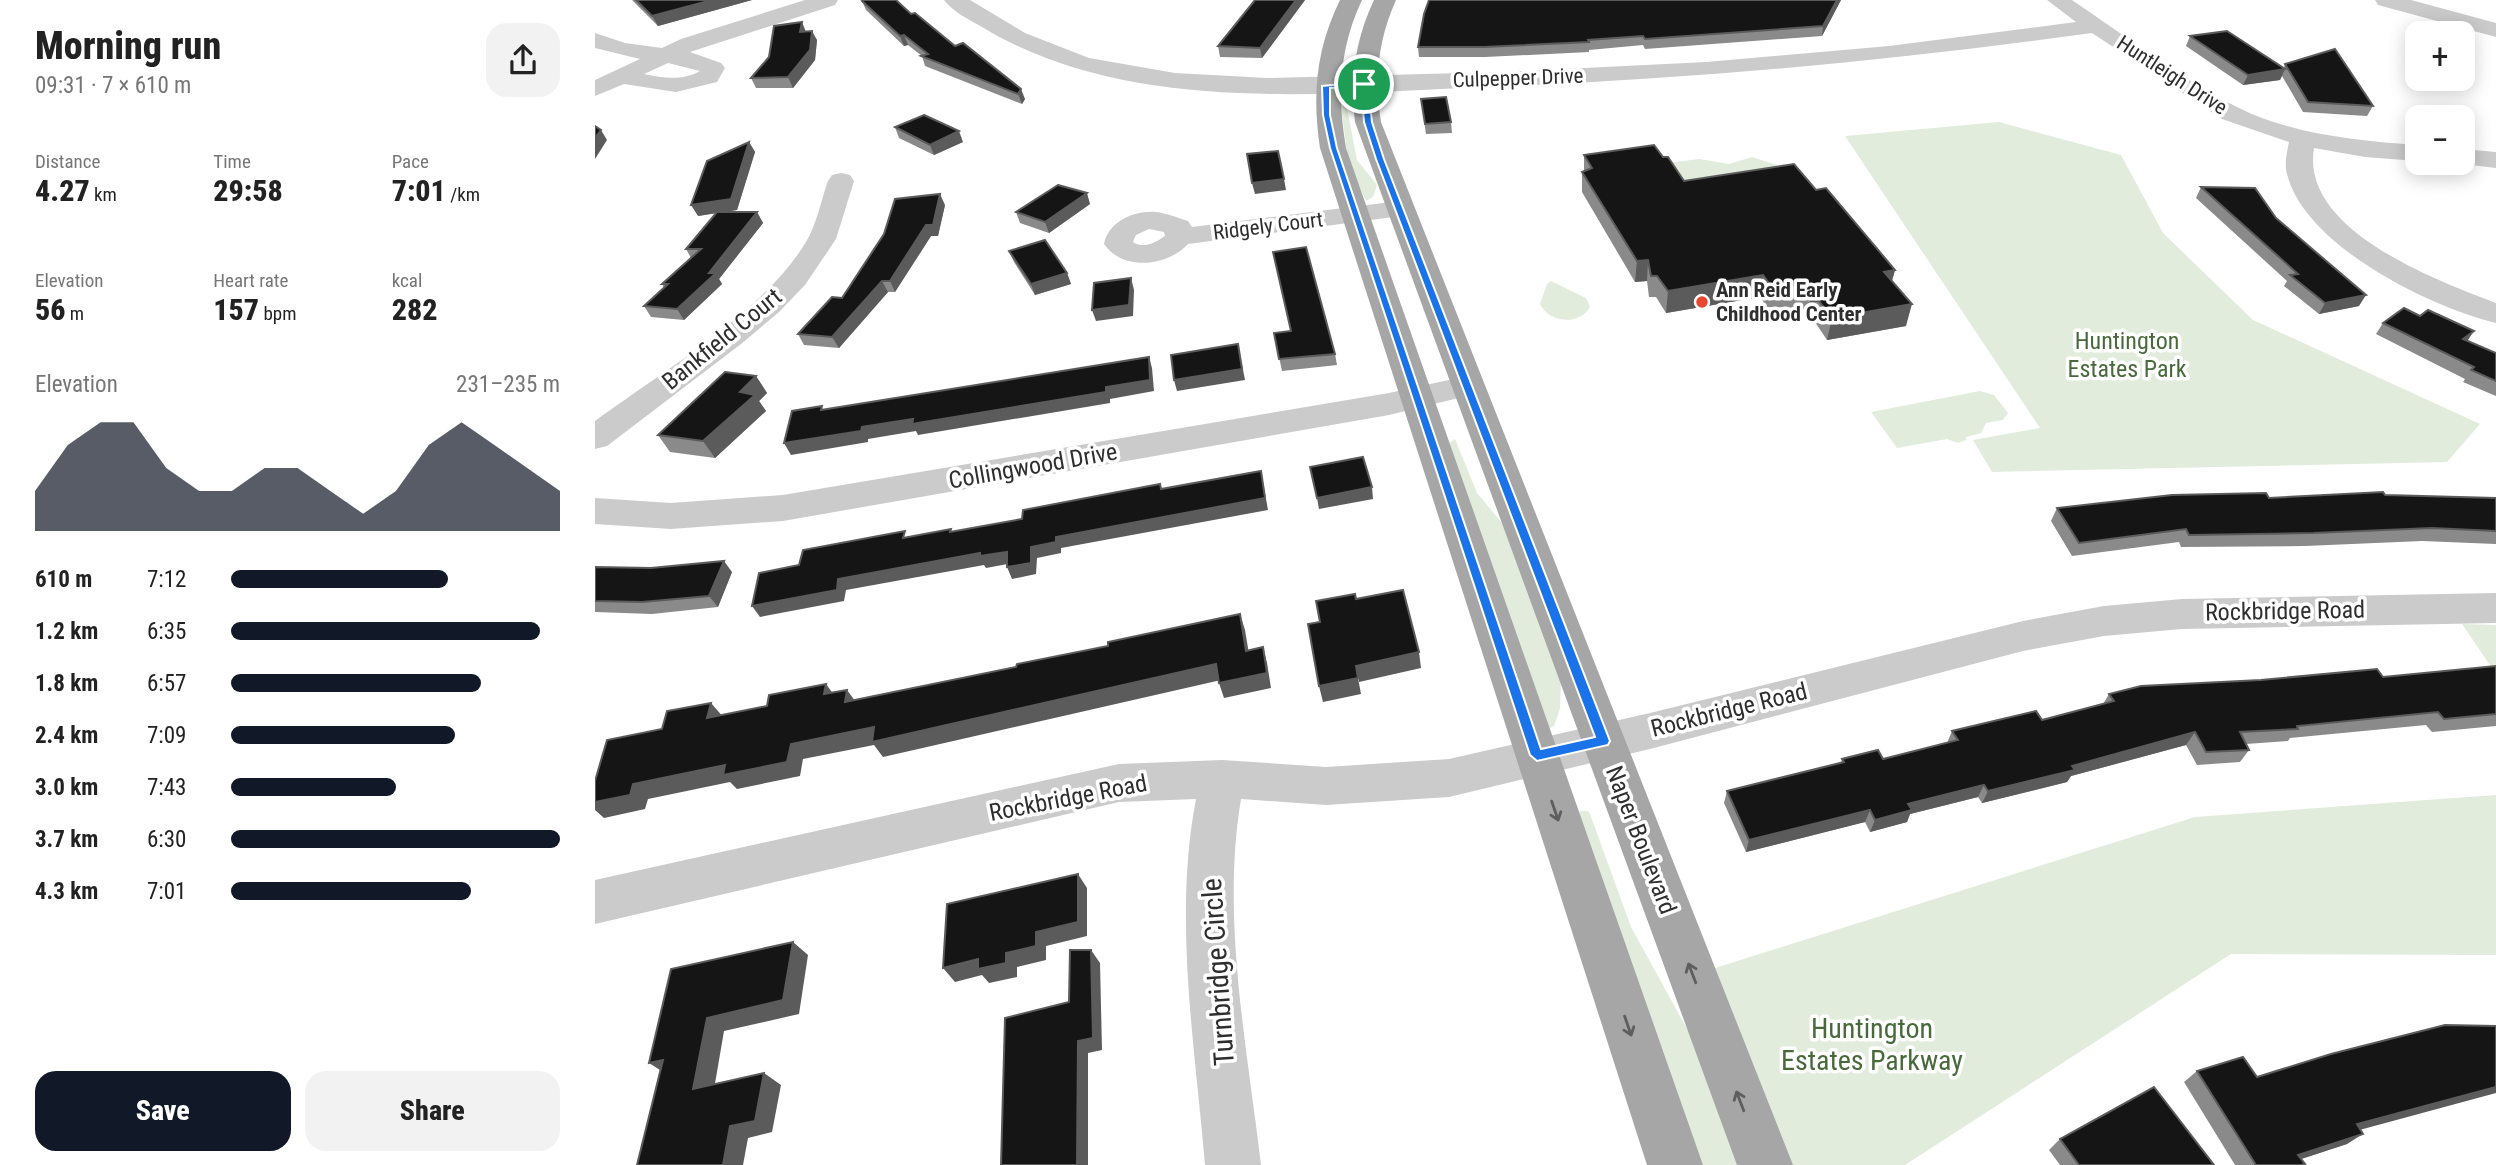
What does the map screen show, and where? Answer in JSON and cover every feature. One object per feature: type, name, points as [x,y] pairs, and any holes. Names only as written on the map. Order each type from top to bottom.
[{"type":"main road","points":[[1351,0],[1333,43],[1326,86],[1327,115],[1333,148],[1419,397],[1675,1165]]},
{"type":"main road","name":"Naper Boulevard","points":[[1385,0],[1372,30],[1364,84],[1368,122],[1765,1165]]},
{"type":"street","points":[[595,89],[659,56],[724,31],[827,0]]},
{"type":"street","name":"Culpepper Drive","points":[[955,0],[1013,37],[1059,57],[1093,66],[1187,82],[1326,86],[1598,75],[1761,65],[1913,50],[2096,26]]},
{"type":"street","name":"Huntleigh Drive","points":[[2058,0],[2212,104],[2253,122],[2304,138],[2365,149],[2405,152]]},
{"type":"street","points":[[2386,0],[2496,30]]},
{"type":"street","points":[[595,40],[621,50],[688,59],[709,65],[713,73],[701,81],[678,87],[666,87],[620,76]]},
{"type":"street","points":[[2304,138],[2299,174],[2307,194],[2325,218],[2349,239],[2395,269],[2496,314]]},
{"type":"street","points":[[2475,158],[2496,160]]},
{"type":"street","name":"Bankfield Court","points":[[595,438],[730,337],[768,306],[795,279],[822,239],[841,181]]},
{"type":"street","name":"Ridgely Court","points":[[1179,237],[1399,209]]},
{"type":"street","name":"Collingwood Drive","points":[[595,511],[671,516],[783,508],[1419,397],[1467,386]]},
{"type":"street","name":"Rockbridge Road","points":[[595,902],[1119,783],[1222,779],[1326,786],[1387,785],[1449,778],[2023,636],[2104,621],[2182,614],[2496,608]]},
{"type":"street","name":"Turnbridge Circle","points":[[1222,779],[1211,840],[1210,932],[1233,1165]]},
{"type":"green space","points":[[1344,104],[1357,160],[1377,185],[1373,197],[1366,201],[1348,161],[1341,105]]},
{"type":"green space","name":"Huntington Estates Park","points":[[1999,122],[2121,155],[2163,233],[2253,320],[2480,424],[2447,462],[1992,472],[1973,440],[2040,428],[1845,136]]},
{"type":"green space","points":[[1752,157],[1777,165],[1778,170],[1689,191],[1668,163],[1699,159],[1729,164]]},
{"type":"green space","points":[[1551,281],[1586,298],[1590,307],[1579,317],[1572,319],[1564,320],[1550,315],[1540,304],[1547,284]]},
{"type":"green space","points":[[1980,391],[1994,395],[2008,413],[2003,420],[1986,423],[1981,433],[1966,437],[1966,440],[1958,443],[1947,439],[1897,448],[1871,412]]},
{"type":"green space","points":[[1455,439],[1477,493],[1502,523],[1561,679],[1560,709],[1554,726],[1550,728],[1546,724],[1449,443]]},
{"type":"green space","points":[[2462,624],[2496,625],[2496,674]]},
{"type":"green space","name":"Huntington Estates Parkway","points":[[2496,795],[2496,955],[2231,954],[1905,1165],[1788,1165],[1712,969],[2195,817]]},
{"type":"green space","points":[[1580,811],[1588,811],[1590,814],[1631,927],[1697,1047],[1740,1165],[1699,1165],[1576,817]]},
{"type":"building","points":[[636,0],[712,0],[652,16]]},
{"type":"building","points":[[896,0],[955,46],[963,43],[1021,89],[1018,94],[921,56],[928,54],[904,35],[900,36],[862,1]]},
{"type":"building","points":[[1255,0],[1296,0],[1260,48],[1218,46]]},
{"type":"building","points":[[1429,0],[1837,0],[1823,26],[1645,39],[1643,36],[1588,40],[1589,42],[1418,47]]},
{"type":"building","points":[[802,22],[800,32],[812,31],[810,50],[788,77],[751,78],[769,57],[774,26]]},
{"type":"building","points":[[2227,31],[2285,69],[2248,75],[2190,36]]},
{"type":"building","points":[[2335,49],[2373,106],[2308,102],[2285,64]]},
{"type":"building","points":[[1446,97],[1451,122],[1425,124],[1421,99]]},
{"type":"building","points":[[924,115],[959,131],[930,145],[895,127]]},
{"type":"building","points":[[595,126],[601,130],[595,138]]},
{"type":"building","points":[[749,142],[731,199],[691,205],[707,161]]},
{"type":"building","points":[[1654,145],[1663,157],[1668,157],[1684,181],[1794,164],[1816,190],[1826,188],[1895,270],[1884,272],[1912,304],[1832,318],[1819,301],[1811,301],[1808,286],[1771,286],[1763,275],[1668,291],[1657,276],[1651,276],[1648,260],[1637,261],[1582,172],[1592,168],[1584,155]]},
{"type":"building","points":[[1278,151],[1284,179],[1252,183],[1247,154]]},
{"type":"building","points":[[1058,185],[1087,193],[1045,222],[1016,212]]},
{"type":"building","points":[[2201,187],[2255,188],[2276,218],[2366,295],[2325,303],[2290,275],[2298,274]]},
{"type":"building","points":[[940,194],[933,225],[926,225],[890,281],[882,281],[832,337],[798,334],[832,297],[842,298],[884,234],[895,199]]},
{"type":"building","points":[[717,212],[757,212],[709,273],[716,273],[677,309],[644,306],[668,284],[662,284],[701,249],[686,249]]},
{"type":"building","points":[[1045,240],[1067,273],[1031,284],[1009,251]]},
{"type":"building","points":[[1306,247],[1335,354],[1279,359],[1274,333],[1291,331],[1273,252]]},
{"type":"building","points":[[1131,278],[1129,305],[1092,310],[1094,283]]},
{"type":"building","points":[[2404,308],[2420,316],[2428,310],[2474,331],[2463,339],[2496,353],[2496,381],[2471,370],[2474,367],[2383,323]]},
{"type":"building","points":[[1238,344],[1242,369],[1174,380],[1171,355]]},
{"type":"building","points":[[1149,357],[1150,380],[1106,387],[1106,392],[912,424],[913,419],[862,427],[861,431],[784,443],[792,411],[822,406],[821,410]]},
{"type":"building","points":[[725,372],[756,376],[740,392],[755,395],[703,441],[658,435]]},
{"type":"building","points":[[1363,457],[1372,487],[1317,498],[1310,467]]},
{"type":"building","points":[[1261,471],[1265,498],[1056,537],[1056,542],[1031,547],[1031,563],[1007,567],[1007,552],[980,556],[980,553],[838,579],[837,590],[752,606],[759,573],[799,565],[803,550],[905,531],[903,538],[951,529],[950,532],[1022,519],[1023,510],[1160,484],[1161,489]]},
{"type":"building","points":[[2383,492],[2385,495],[2496,498],[2496,531],[2432,528],[2189,535],[2186,529],[2079,543],[2057,508],[2172,495],[2266,493],[2269,498]]},
{"type":"building","points":[[724,561],[709,596],[642,602],[595,601],[595,567],[651,568]]},
{"type":"building","points":[[1403,590],[1419,652],[1356,666],[1358,678],[1319,686],[1308,624],[1320,622],[1316,601],[1355,594],[1356,599]]},
{"type":"building","points":[[1240,614],[1246,651],[1263,647],[1267,673],[1219,683],[1216,664],[872,742],[874,727],[791,744],[787,762],[723,775],[725,765],[633,784],[630,795],[595,802],[595,781],[607,740],[662,729],[667,711],[711,703],[707,718],[767,706],[769,695],[826,684],[824,694],[847,690],[845,702],[1016,667],[1017,664],[1108,646],[1108,642]]},
{"type":"building","points":[[2496,666],[2496,714],[2444,719],[2438,712],[2297,726],[2298,729],[2240,732],[2249,750],[2206,752],[2195,732],[2072,766],[2075,770],[1988,791],[1984,785],[1908,804],[1912,810],[1875,820],[1870,810],[1749,840],[1727,791],[1844,762],[1842,759],[1878,750],[1883,759],[1958,740],[1952,731],[2036,711],[2042,720],[2114,701],[2109,694],[2141,686],[2261,680],[2377,669],[2383,677]]},
{"type":"building","points":[[1078,874],[1078,922],[1036,932],[1036,946],[1006,953],[1006,963],[978,969],[978,959],[943,968],[947,904]]},
{"type":"building","points":[[793,942],[783,1000],[707,1018],[693,1089],[764,1073],[755,1121],[730,1126],[723,1165],[637,1165],[663,1060],[649,1063],[671,969]]},
{"type":"building","points":[[1070,950],[1091,950],[1093,1038],[1078,1041],[1077,1165],[1001,1165],[1005,1018],[1069,1002]]},
{"type":"building","points":[[2445,1025],[2496,1026],[2496,1087],[2357,1124],[2363,1134],[2298,1155],[2305,1164],[2301,1165],[2256,1165],[2197,1071],[2243,1057],[2257,1077],[2331,1054]]},
{"type":"building","points":[[2154,1087],[2214,1165],[2079,1165],[2060,1139]]},
{"type":"place","name":"Ann Reid Early Childhood Center","points":[[1702,302]]},
{"type":"route","points":[[1364,84],[1368,122],[1380,159],[1603,741],[1537,755],[1524,720],[1419,397],[1333,148],[1327,115],[1326,86],[1364,84]]}]
